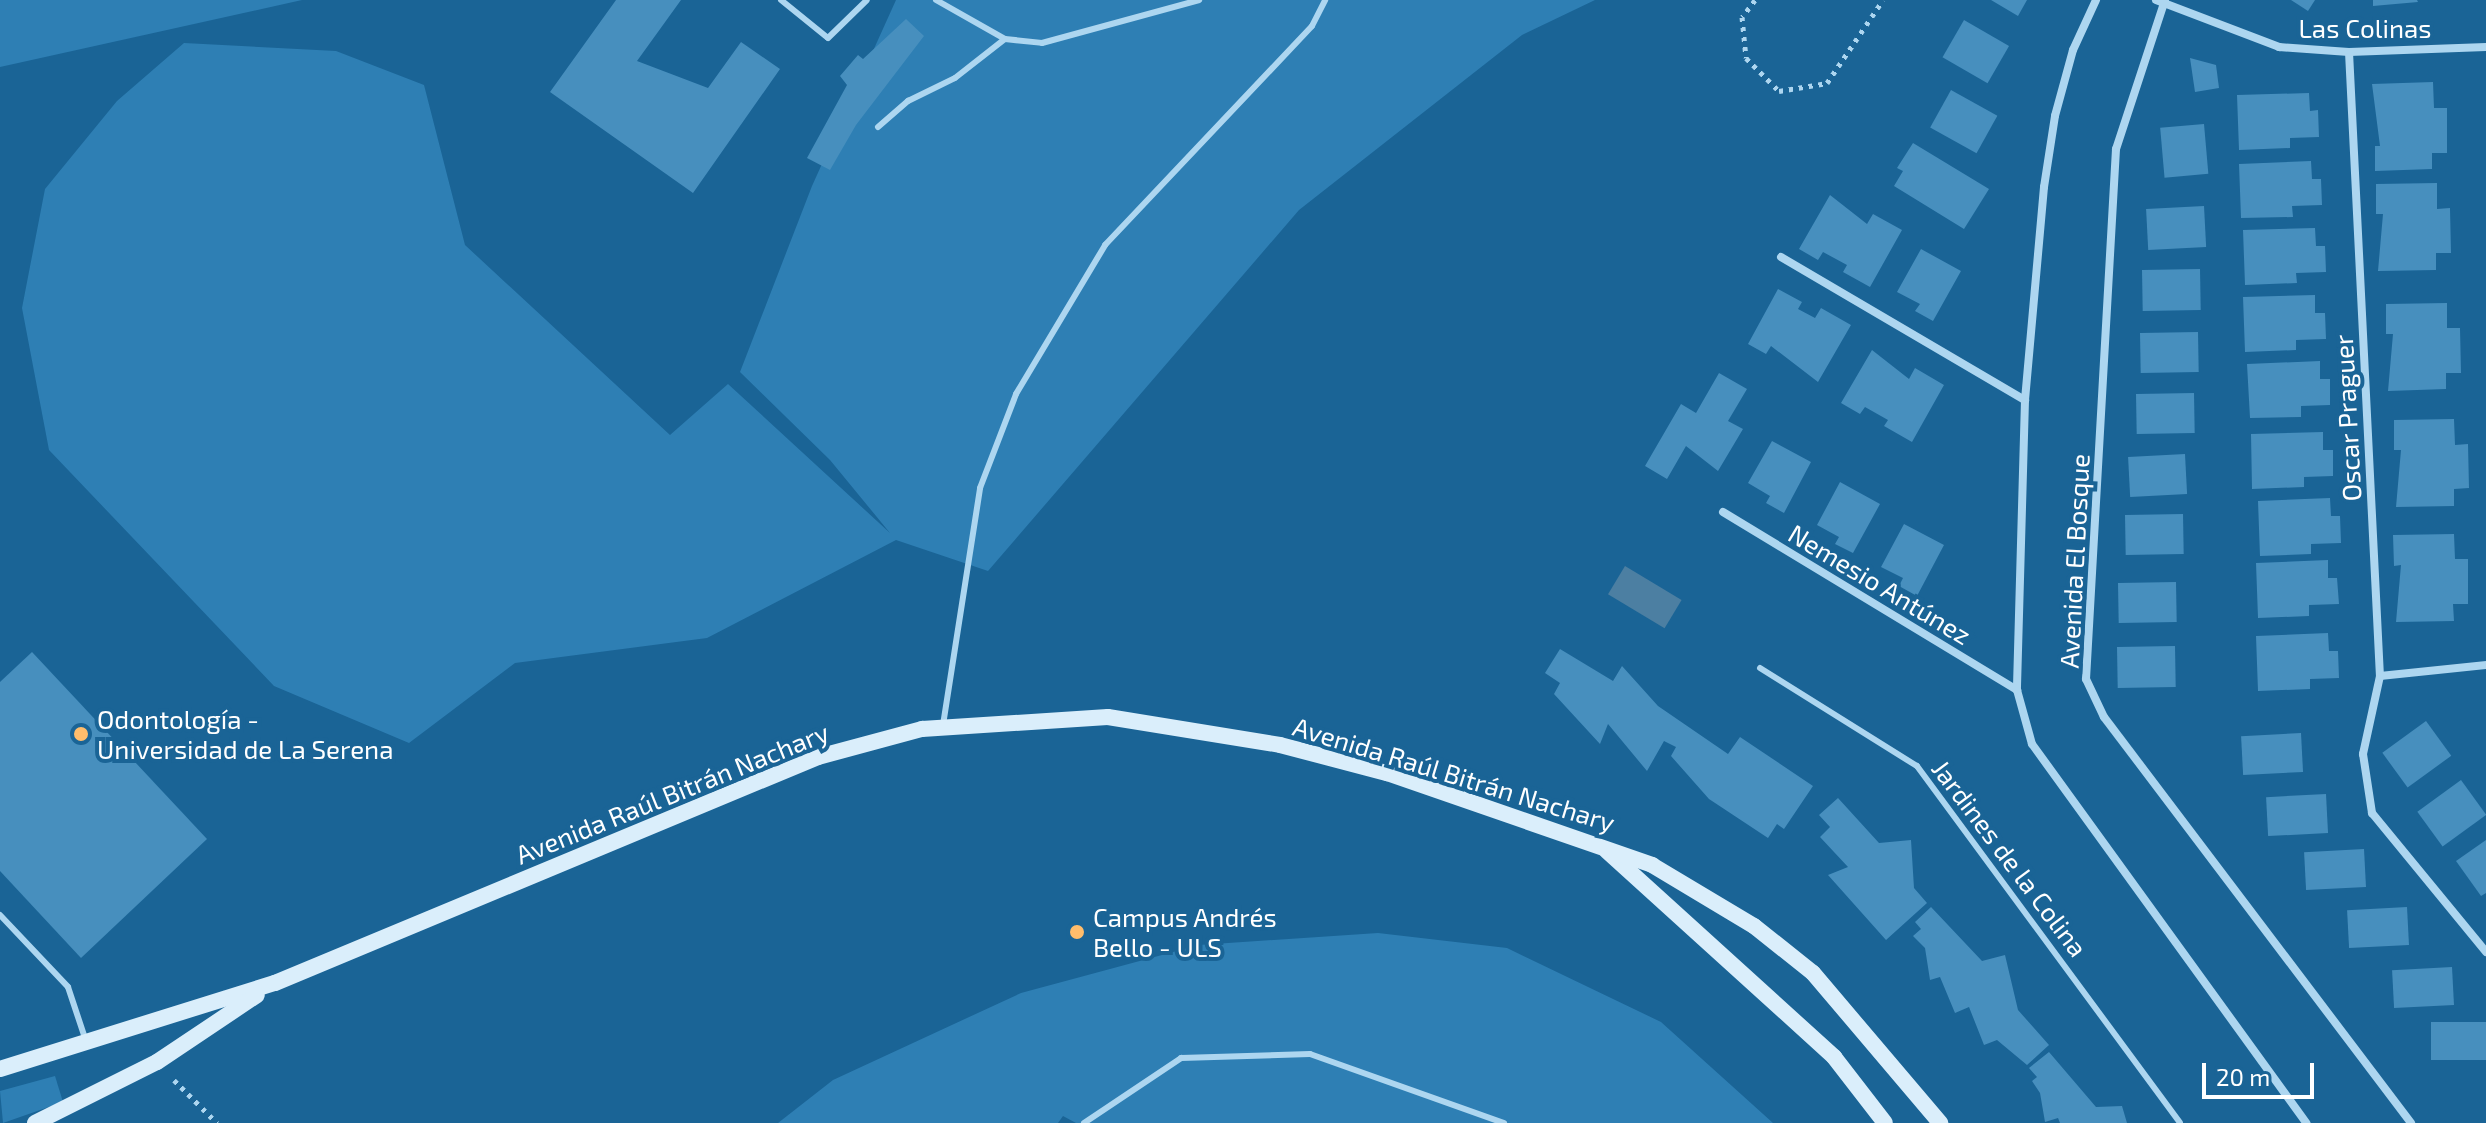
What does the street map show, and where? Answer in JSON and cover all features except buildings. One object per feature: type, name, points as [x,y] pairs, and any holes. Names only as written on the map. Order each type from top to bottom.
[{"type":"main road","name":"Avenida Raúl Bitrán Nachary","points":[[0,1069],[87,1045],[275,983],[818,757],[943,728],[1108,717],[1280,745],[1387,773],[1597,842],[1705,893],[1784,948],[1874,1041],[1940,1123]]},
{"type":"main road","points":[[1597,842],[1834,1057],[1885,1123]]},
{"type":"main road","name":"Avenida Raúl Bitrán Nachary","points":[[35,1123],[157,1062],[275,983]]},
{"type":"street","name":"Avenida El Bosque","points":[[2096,0],[2073,50],[2055,116],[2025,400],[2017,690],[2032,744],[2306,1123]]},
{"type":"street","name":"Avenida El Bosque","points":[[2162,1],[2116,149],[2086,679],[2104,717],[2411,1123]]},
{"type":"street","name":"Las Colinas","points":[[2162,1],[2279,47],[2349,52],[2486,47]]},
{"type":"street","name":"Oscar Praguer","points":[[2349,52],[2380,676],[2363,754],[2372,813],[2486,952]]},
{"type":"street","points":[[1781,257],[2025,400]]},
{"type":"street","name":"Nemesio Antúnez","points":[[1723,512],[2017,690]]},
{"type":"street","points":[[2380,676],[2486,665]]},
{"type":"lane","points":[[781,0],[828,38],[867,0]]},
{"type":"lane","points":[[936,0],[1005,39],[1042,43],[1199,0]]},
{"type":"lane","points":[[943,728],[980,488],[1016,394],[1105,245],[1312,26],[1325,0]]},
{"type":"lane","points":[[878,127],[908,101],[955,78],[1005,39]]},
{"type":"lane","name":"Jardines de la Colina","points":[[1760,668],[1917,766],[2180,1123]]},
{"type":"lane","points":[[0,915],[17,929],[68,987],[87,1045]]},
{"type":"lane","points":[[1084,1123],[1181,1058],[1310,1054],[1504,1123]]},
{"type":"path","points":[[1755,0],[1742,17],[1746,58],[1779,91],[1827,83],[1883,0]]},
{"type":"path","points":[[157,1062],[217,1123]]},
{"type":"shaded area","points":[[0,0],[302,0],[0,67]]},
{"type":"shaded area","points":[[896,0],[1595,0],[1522,35],[1299,210],[988,571],[896,540],[707,638],[515,663],[409,743],[274,686],[49,450],[22,308],[45,189],[117,101],[184,43],[336,51],[424,85],[465,245],[670,435],[728,384],[890,533],[830,460],[740,372],[812,186]]},
{"type":"shaded area","points":[[1625,566],[1682,600],[1665,628],[1608,594]]},
{"type":"shaded area","points":[[1378,933],[1507,948],[1661,1022],[1773,1123],[1076,1123],[1063,1116],[1058,1123],[778,1123],[833,1080],[1021,993],[1199,945]]},
{"type":"shaded area","points":[[55,1076],[63,1102],[3,1123],[0,1091]]},
{"type":"place","name":"Odontología - Universidad de La Serena","points":[[81,734]]},
{"type":"place","name":"Campus Andrés Bello - ULS","points":[[1077,932]]}]
